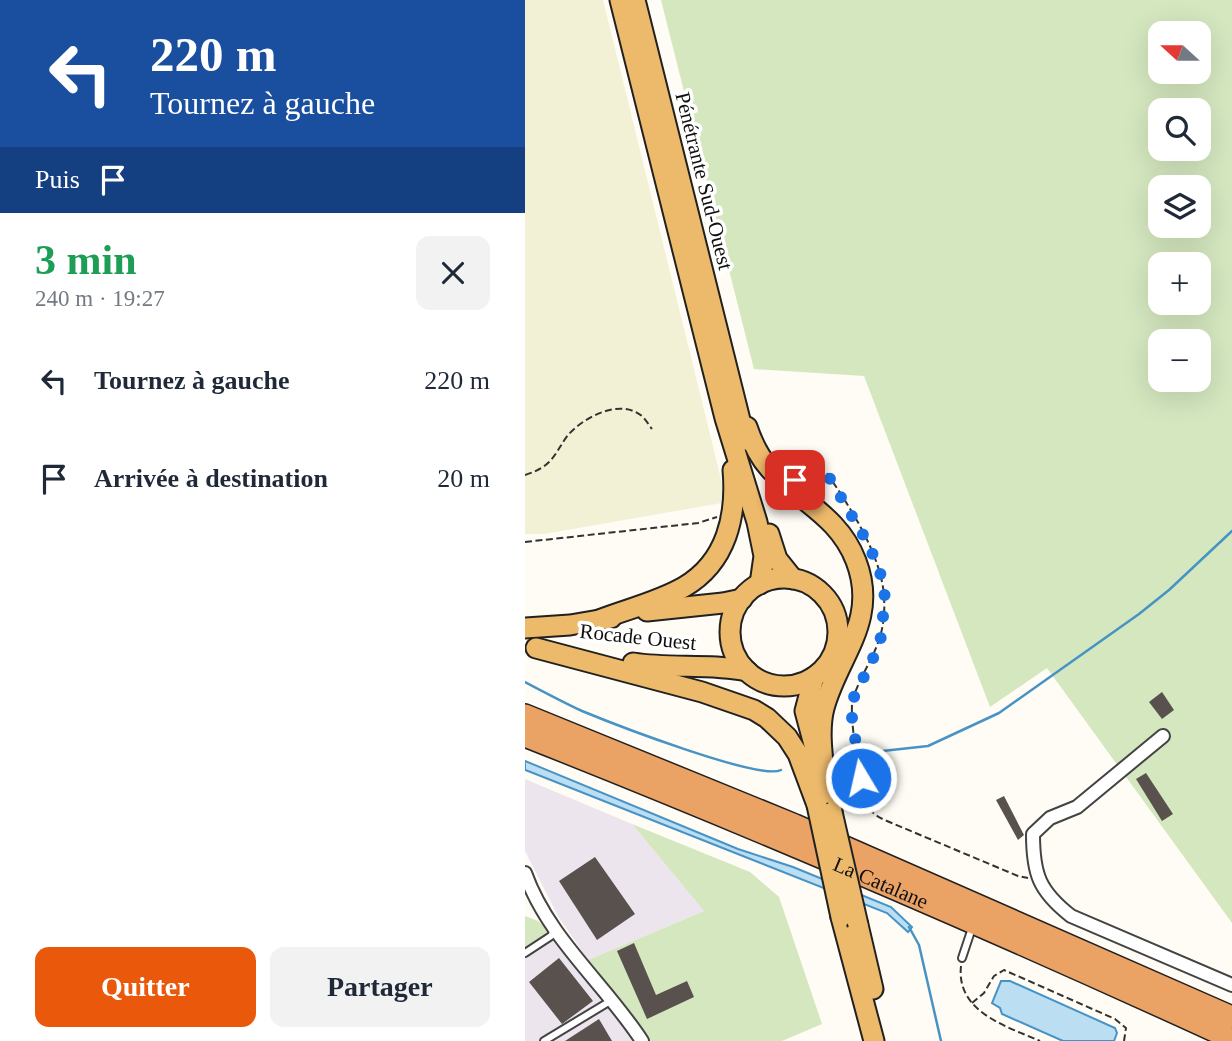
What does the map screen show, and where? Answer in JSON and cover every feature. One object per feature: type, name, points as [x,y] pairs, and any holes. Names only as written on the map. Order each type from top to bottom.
[{"type":"highway","points":[[620,0],[725,418],[757,522],[764,556],[760,584]]},
{"type":"highway","name":"Pénétrante Sud-Ouest","points":[[635,0],[770,539],[777,559],[793,579]]},
{"type":"highway","name":"Pénétrante Sud-Ouest","points":[[728,373],[752,444],[769,468],[835,525],[858,565],[862,605],[859,628],[829,692],[823,712],[824,809]]},
{"type":"highway","points":[[599,620],[666,596],[687,585],[722,548],[731,525],[735,496],[725,418]]},
{"type":"highway","points":[[747,671],[736,655],[730,636],[733,616],[742,599],[760,584],[771,580],[793,579],[814,587],[824,595],[835,615],[838,626],[835,650],[823,669],[814,677],[794,685],[772,685]]},
{"type":"highway","name":"Rocade Ouest","points":[[525,628],[742,599]]},
{"type":"highway","points":[[531,647],[702,692],[754,710],[787,737],[824,809]]},
{"type":"highway","name":"Rocade Ouest","points":[[531,647],[651,666],[730,667],[747,671],[772,685]]},
{"type":"highway","name":"Pénétrante Sud-Ouest","points":[[814,677],[806,711],[825,783]]},
{"type":"highway","points":[[772,685],[787,695],[798,714],[824,809],[874,1041]]},
{"type":"highway","name":"La Catalane","points":[[525,715],[807,831],[1232,1017]]},
{"type":"highway","name":"La Catalane","points":[[525,736],[654,787],[973,923],[1232,1039]]},
{"type":"highway","points":[[849,921],[886,1041]]},
{"type":"street","points":[[1163,736],[1077,807],[1050,818],[1033,834],[1033,857],[1039,880],[1051,900],[1071,916],[1232,985]]},
{"type":"street","points":[[525,873],[529,892],[642,1041]]},
{"type":"lane","points":[[962,958],[973,923]]},
{"type":"lane","points":[[525,953],[551,936],[555,929]]},
{"type":"lane","points":[[544,1041],[612,1000]]},
{"type":"path","points":[[525,475],[539,470],[551,461],[567,436],[597,414],[609,410],[626,410],[640,415],[652,429]]},
{"type":"path","points":[[795,480],[809,468],[815,467],[826,472],[869,545],[882,578],[885,598],[880,644],[853,699],[851,711],[868,806],[874,814],[887,821],[1018,876],[1039,880]]},
{"type":"path","points":[[770,500],[783,493]]},
{"type":"path","points":[[525,542],[698,523],[724,515]]},
{"type":"path","points":[[962,958],[960,974],[965,995],[972,1003],[986,1017],[1040,1041]]},
{"type":"path","points":[[972,1003],[984,993],[994,975],[1004,970],[1115,1019],[1126,1028],[1124,1041]]},
{"type":"shaded area","points":[[525,0],[603,0],[722,483],[722,503],[544,534],[525,534]]},
{"type":"shaded area","points":[[525,779],[632,824],[704,911],[588,960],[558,916],[525,851]]},
{"type":"shaded area","points":[[557,939],[637,1041],[525,1041],[525,958]]},
{"type":"green space","points":[[661,0],[1232,0],[1232,923],[1047,668],[990,707],[864,376],[754,369]]},
{"type":"green space","points":[[632,824],[750,872],[779,897],[822,1024],[782,1041],[647,1041],[588,960],[704,911]]},
{"type":"green space","points":[[525,916],[538,921],[557,939],[525,958]]},
{"type":"water","points":[[525,761],[738,849],[793,867],[891,907],[912,927],[908,932],[887,913],[525,770]]},
{"type":"water","points":[[1001,981],[1010,981],[1115,1028],[1117,1033],[1114,1041],[1063,1041],[1002,1014],[1000,1008],[992,1003]]},
{"type":"building","points":[[1162,692],[1174,710],[1162,719],[1149,702]]},
{"type":"building","points":[[1146,773],[1173,814],[1162,821],[1136,779]]},
{"type":"building","points":[[1004,796],[1024,835],[1018,840],[996,800]]},
{"type":"building","points":[[595,857],[635,914],[597,940],[559,881]]},
{"type":"building","points":[[634,943],[656,995],[687,981],[694,997],[647,1019],[617,951]]},
{"type":"building","points":[[559,958],[593,1001],[562,1024],[529,982]]},
{"type":"building","points":[[599,1019],[612,1041],[565,1041]]},
{"type":"waterway","points":[[846,755],[928,746],[999,713],[1139,614],[1232,531]]},
{"type":"waterway","points":[[525,682],[582,711],[685,749],[745,767],[781,770]]},
{"type":"waterway","points":[[909,927],[919,945],[941,1041]]},
{"type":"route","points":[[795,480],[809,468],[815,467],[826,472],[860,527],[882,578],[885,598],[880,644],[853,699],[851,711],[861,778]]}]
